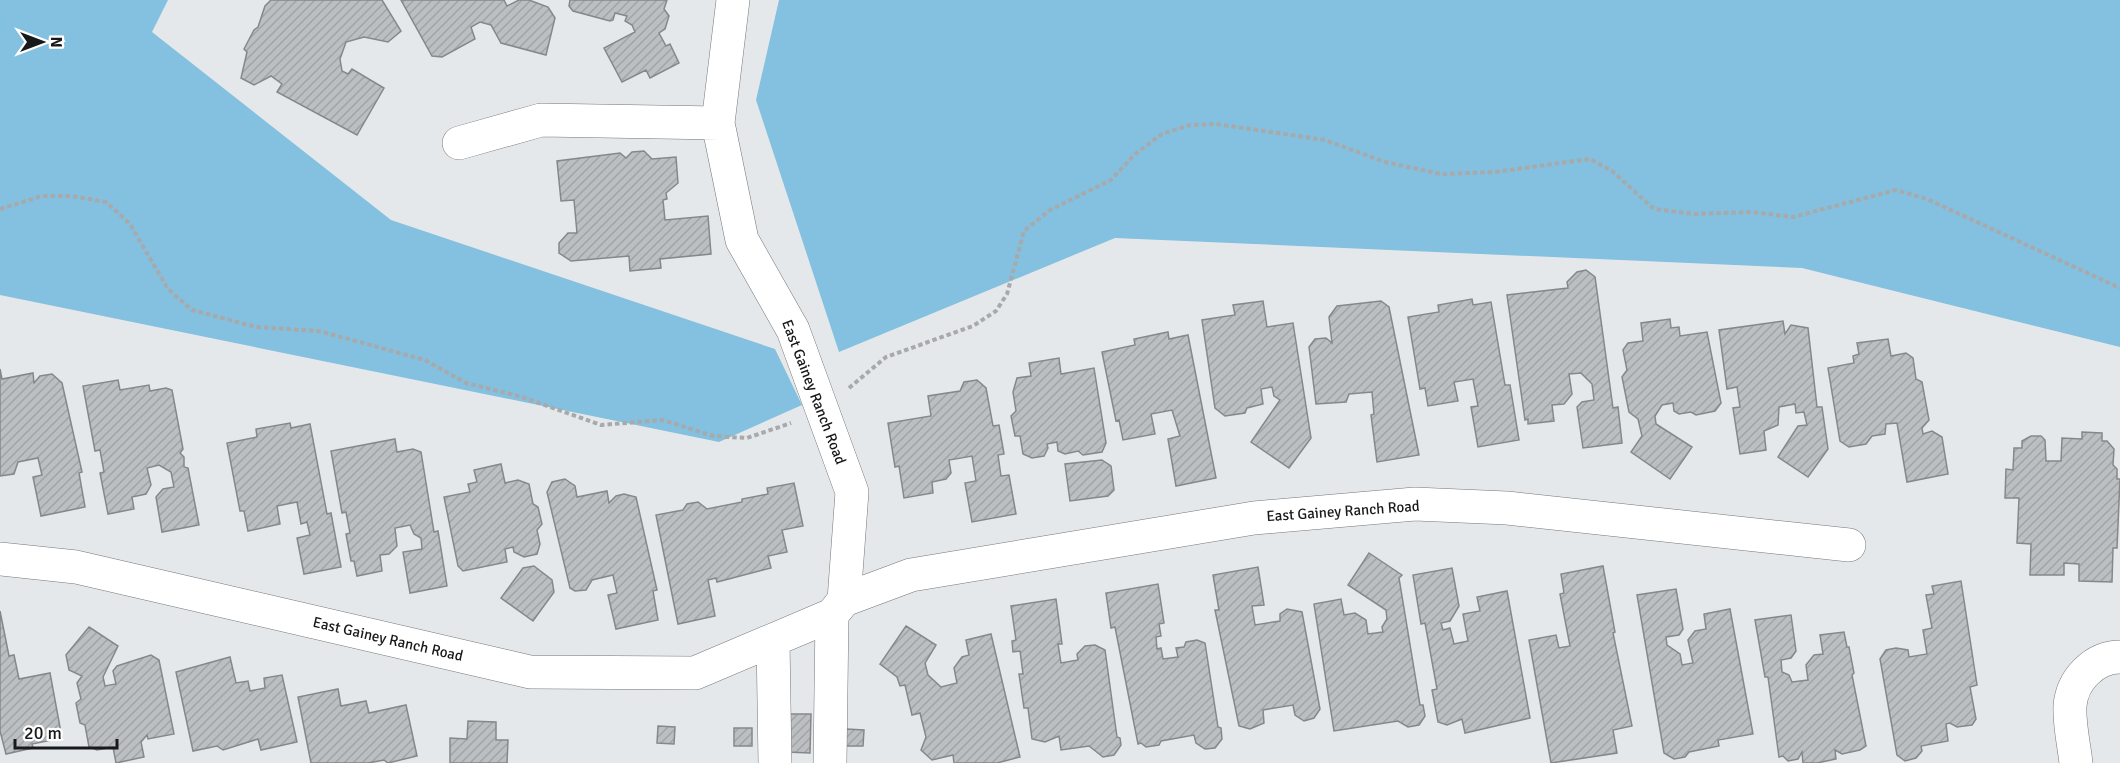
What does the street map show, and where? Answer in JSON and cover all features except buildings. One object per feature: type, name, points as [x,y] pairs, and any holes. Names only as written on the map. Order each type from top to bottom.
[{"type":"street","name":"East Gainey Ranch Road","points":[[733,0],[718,123],[741,240],[793,330],[852,492],[838,607],[830,763]]},
{"type":"street","points":[[459,143],[541,120],[718,123]]},
{"type":"street","name":"East Gainey Ranch Road","points":[[0,559],[76,567],[530,672],[695,673],[773,640],[838,607],[910,575],[1254,518],[1415,504],[1507,508],[1849,545]]},
{"type":"street","points":[[773,640],[775,763]]},
{"type":"street","points":[[2076,763],[2070,705],[2077,682],[2089,669],[2108,657],[2120,657]]},
{"type":"path","points":[[0,209],[42,196],[72,196],[106,202],[130,224],[168,289],[192,310],[256,327],[319,331],[425,360],[466,384],[522,397],[601,425],[663,420],[713,436],[747,438],[785,426],[853,385],[886,357],[973,326],[996,311],[1007,294],[1024,231],[1050,210],[1111,180],[1135,154],[1162,134],[1190,125],[1216,124],[1325,140],[1385,162],[1441,174],[1496,172],[1590,159],[1612,171],[1654,209],[1695,214],[1752,212],[1793,217],[1896,190],[1927,199],[2120,288]]},
{"type":"shaded area","points":[[0,0],[168,0],[152,32],[391,220],[775,349],[802,405],[719,442],[0,295]]},
{"type":"shaded area","points":[[779,0],[2120,0],[2120,347],[1802,268],[1115,238],[839,352],[756,100]]}]
